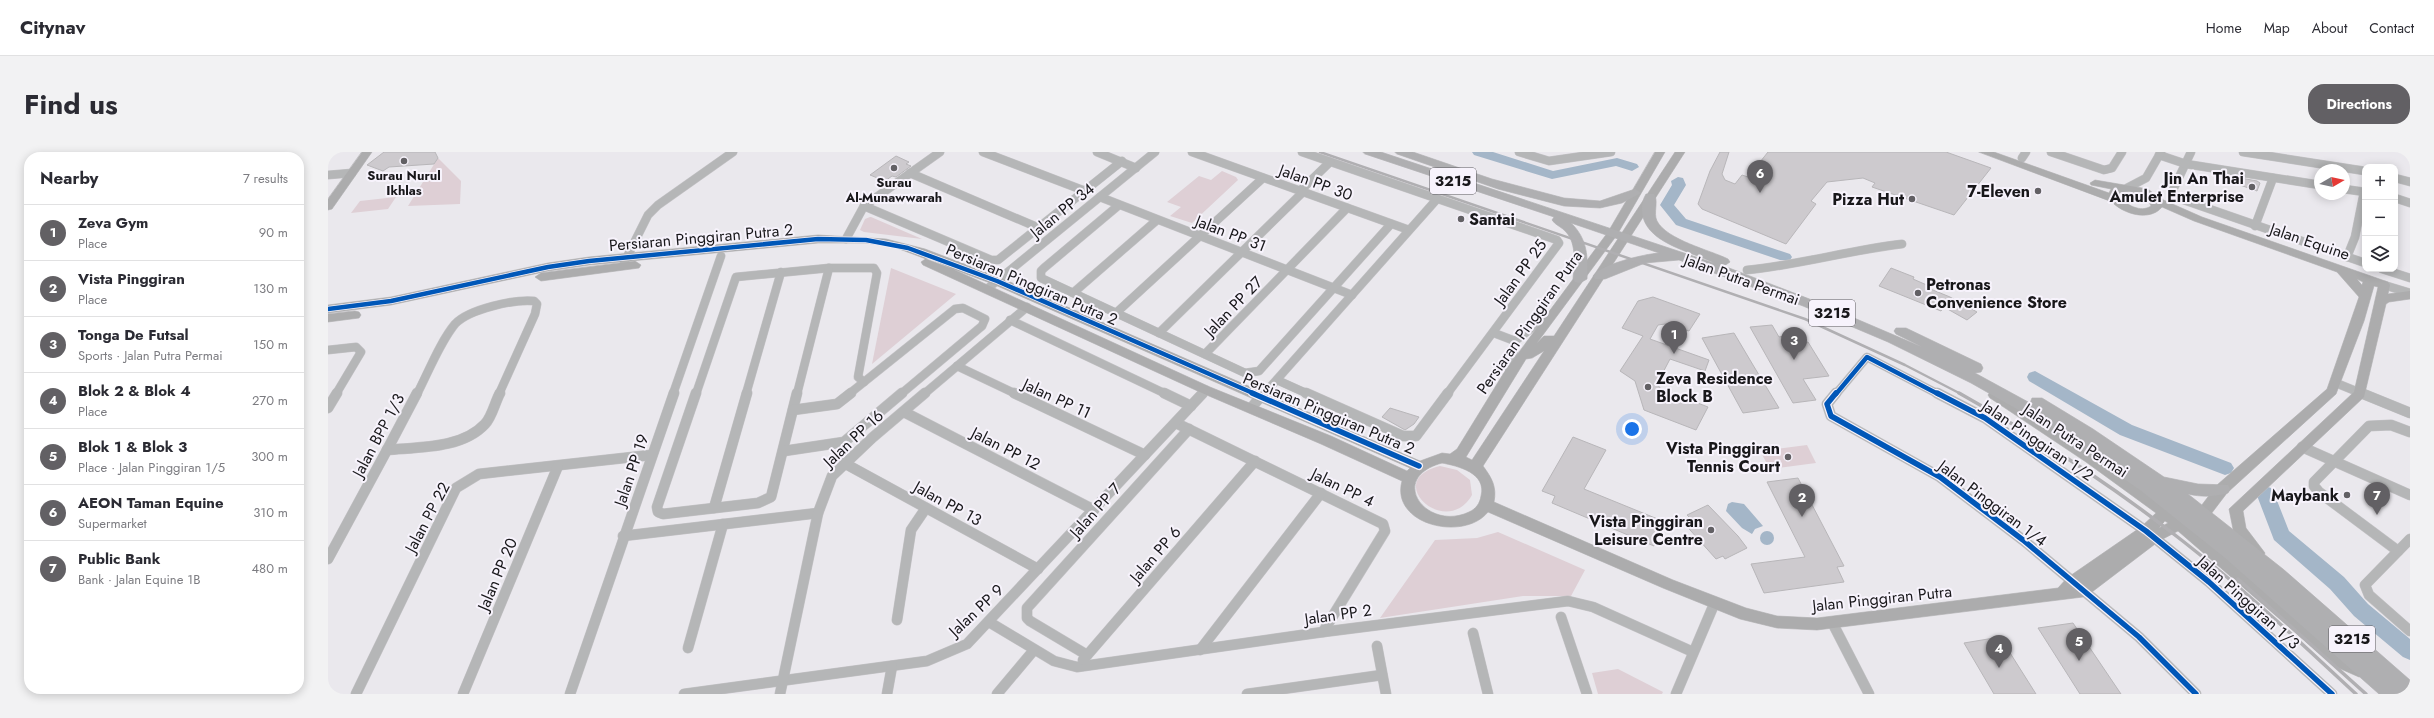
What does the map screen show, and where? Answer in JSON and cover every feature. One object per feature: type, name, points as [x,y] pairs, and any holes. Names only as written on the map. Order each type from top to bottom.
[{"type":"main road","name":"Jalan Putra Permai","points":[[1369,152],[1537,209],[1622,231],[1747,270],[1858,312],[1954,357],[2071,421],[2155,478],[2203,514],[2294,587],[2410,691]]},
{"type":"main road","name":"Jalan Putra Permai","points":[[1401,152],[1486,181],[1622,231],[1686,259],[1778,291],[1883,333],[1973,378],[2093,449],[2207,532],[2392,694]]},
{"type":"main road","points":[[1486,181],[1582,206],[1609,204],[1621,201],[1635,193]]},
{"type":"main road","points":[[1650,197],[1649,216],[1658,232],[1666,237],[1712,255],[1723,262]]},
{"type":"main road","points":[[1537,209],[1565,223],[1573,230],[1582,251],[1580,279]]},
{"type":"main road","points":[[1600,276],[1622,266],[1665,256],[1686,259]]},
{"type":"main road","points":[[2155,478],[2198,490],[2222,489]]},
{"type":"main road","points":[[2203,514],[2202,522],[2207,532]]},
{"type":"street","points":[[328,207],[368,152]]},
{"type":"street","points":[[625,262],[648,215],[658,204],[733,152]]},
{"type":"street","points":[[846,238],[864,206],[940,152]]},
{"type":"street","points":[[983,152],[1085,191]]},
{"type":"street","points":[[1098,152],[1136,168]]},
{"type":"street","name":"Jalan PP 34","points":[[986,289],[1155,152]]},
{"type":"street","name":"Jalan PP 30","points":[[1192,152],[1409,230]]},
{"type":"street","points":[[1251,408],[1437,199],[1302,152]]},
{"type":"street","points":[[1519,152],[1549,161],[1611,152]]},
{"type":"street","points":[[1622,231],[1635,193],[1660,152]]},
{"type":"street","points":[[1622,231],[1650,197],[1680,152]]},
{"type":"street","points":[[1984,152],[2115,199],[2121,204],[2135,210],[2149,211],[2153,201],[2146,178]]},
{"type":"street","points":[[2005,152],[2024,155],[2102,186],[2123,188],[2153,201]]},
{"type":"street","points":[[2051,152],[2104,170],[2112,168],[2122,152]]},
{"type":"street","points":[[2191,152],[2172,192],[2175,197],[2362,262]]},
{"type":"street","points":[[2243,152],[2362,171]]},
{"type":"street","points":[[2115,199],[2114,194],[2123,188],[2146,178],[2160,154],[2186,164],[2314,184]]},
{"type":"street","points":[[864,206],[991,260],[998,260],[1122,161]]},
{"type":"street","points":[[1159,333],[1330,162]]},
{"type":"street","points":[[328,175],[352,173]]},
{"type":"street","points":[[910,173],[1039,228]]},
{"type":"street","points":[[1116,313],[1263,178]]},
{"type":"street","points":[[2256,226],[2274,178]]},
{"type":"street","points":[[2398,179],[2410,182]]},
{"type":"street","points":[[2350,190],[2362,192]]},
{"type":"street","name":"Jalan PP 31","points":[[1100,197],[1352,295]]},
{"type":"street","name":"Jalan PP 25","points":[[1277,380],[1403,436],[1412,437],[1420,433],[1560,243],[1557,240],[1437,199]]},
{"type":"street","points":[[2398,199],[2410,203]]},
{"type":"street","points":[[2347,257],[2355,237],[2362,200]]},
{"type":"street","name":"Jalan Equine","points":[[2153,201],[2198,219],[2410,294]]},
{"type":"street","points":[[1119,204],[1044,268],[1041,271],[1041,278],[1245,372],[1259,371],[1391,224]]},
{"type":"street","name":"Jalan PP 27","points":[[1205,354],[1347,208]]},
{"type":"street","points":[[1072,293],[1157,220]]},
{"type":"street","name":"Persiaran Pinggiran Putra","points":[[1476,467],[1600,276],[1622,231]]},
{"type":"street","name":"Persiaran Pinggiran Putra","points":[[1454,458],[1462,453],[1509,374],[1547,320],[1622,231]]},
{"type":"street","name":"Persiaran Pinggiran Putra 2","points":[[328,318],[389,310],[549,275],[625,262],[846,238],[893,244],[931,255],[997,281],[1260,398],[1419,466]]},
{"type":"street","points":[[1747,270],[1790,266],[1860,249],[1902,244]]},
{"type":"street","name":"Persiaran Pinggiran Putra 2","points":[[328,309],[391,301],[548,267],[721,256],[805,247],[843,246],[873,248],[900,253],[925,261],[1206,390],[1251,408],[1409,478]]},
{"type":"street","name":"Jalan PP 19","points":[[570,694],[623,536],[651,455],[677,387],[721,256]]},
{"type":"street","points":[[2331,265],[2348,277],[2364,297]]},
{"type":"street","points":[[829,268],[793,410],[774,493],[768,500],[663,514],[658,512],[657,507],[733,281],[738,276],[829,268],[869,267],[877,271],[858,377],[864,382]]},
{"type":"street","points":[[714,508],[781,272]]},
{"type":"street","points":[[2391,272],[2410,278]]},
{"type":"street","points":[[2203,514],[2222,489],[2332,391],[2336,383],[2370,279]]},
{"type":"street","points":[[2294,587],[2249,544],[2239,530],[2236,510],[2360,394],[2384,284]]},
{"type":"street","points":[[2379,303],[2386,298],[2410,294]]},
{"type":"street","name":"Jalan BPP 1/3","points":[[328,559],[334,551],[387,450],[455,324],[472,314],[523,300],[530,300],[536,304],[535,314],[486,423],[475,433],[461,440],[387,450]]},
{"type":"street","name":"Jalan PP 16","points":[[780,694],[818,513],[832,476],[844,463],[1027,307]]},
{"type":"street","points":[[784,451],[842,442],[895,401],[982,326],[985,319],[964,308],[955,308],[836,405],[793,410]]},
{"type":"street","points":[[1010,320],[1191,406]]},
{"type":"street","points":[[1515,341],[1534,326],[1547,320]]},
{"type":"street","points":[[1494,333],[1515,341]]},
{"type":"street","points":[[1521,358],[1536,351],[1548,339],[1558,341]]},
{"type":"street","points":[[1509,374],[1509,364],[1516,351],[1515,341]]},
{"type":"street","points":[[328,350],[360,349],[361,352],[328,408]]},
{"type":"street","name":"Jalan Pinggiran 1/4","points":[[1867,357],[1827,404],[1831,416],[1940,476],[2073,588],[2139,637],[2196,694]]},
{"type":"street","name":"Jalan Pinggiran 1/2","points":[[1867,357],[1985,418],[2150,534]]},
{"type":"street","name":"Jalan PP 11","points":[[958,366],[1145,455]]},
{"type":"street","points":[[1973,378],[2026,417],[2089,457],[2165,513],[2268,598],[2338,661],[2370,675]]},
{"type":"street","points":[[2336,383],[2410,413]]},
{"type":"street","name":"Jalan PP 9","points":[[684,694],[927,661],[949,653],[966,644],[989,622],[1206,390]]},
{"type":"street","points":[[895,401],[904,412]]},
{"type":"street","points":[[887,407],[904,412]]},
{"type":"street","name":"Jalan PP 12","points":[[904,412],[1094,510]]},
{"type":"street","name":"Jalan PP 4","points":[[1176,423],[1380,521],[1385,531],[1323,632]]},
{"type":"street","points":[[2398,551],[2314,486],[2314,482],[2369,426],[2391,425],[2410,432]]},
{"type":"street","name":"Jalan PP 7","points":[[1087,655],[1030,621],[1026,614],[1030,604],[1189,429]]},
{"type":"street","points":[[2302,447],[2332,462],[2410,495]]},
{"type":"street","name":"Jalan PP 22","points":[[356,694],[456,488],[479,474],[651,455]]},
{"type":"street","points":[[1454,458],[1476,467],[1487,481],[1490,489],[1486,505],[1478,514],[1467,520],[1453,523],[1439,522],[1426,517],[1416,509],[1408,494],[1409,478],[1419,466],[1430,460],[1454,458]]},
{"type":"street","name":"Jalan PP 6","points":[[1077,667],[1255,461]]},
{"type":"street","name":"Jalan PP 13","points":[[844,463],[1038,569]]},
{"type":"street","name":"Jalan PP 20","points":[[463,694],[558,466]]},
{"type":"street","points":[[1200,650],[1321,493]]},
{"type":"street","name":"Jalan Pinggiran Putra","points":[[1486,505],[1715,602],[1745,614],[1777,622],[1833,624],[2073,588],[2150,534]]},
{"type":"street","points":[[897,620],[911,530],[926,508]]},
{"type":"street","points":[[623,536],[818,513]]},
{"type":"street","points":[[2150,534],[2165,513]]},
{"type":"street","points":[[688,648],[723,524]]},
{"type":"street","points":[[2150,534],[2178,524]]},
{"type":"street","name":"Jalan Pinggiran 1/3","points":[[2150,534],[2209,582],[2332,694]]},
{"type":"street","points":[[2410,539],[2365,585],[2369,595],[2410,631]]},
{"type":"street","name":"Jalan PP 2","points":[[989,622],[1034,650],[1065,665],[1077,667],[1323,632],[1568,601],[1593,607],[1694,652]]},
{"type":"street","points":[[1676,694],[1715,602]]},
{"type":"street","points":[[1561,617],[1587,694]]},
{"type":"street","points":[[1833,624],[1869,694]]},
{"type":"street","points":[[1473,633],[1488,694]]},
{"type":"street","points":[[1377,646],[1386,694]]},
{"type":"street","points":[[997,694],[1034,650]]},
{"type":"street","points":[[887,694],[892,666]]},
{"type":"street","points":[[1246,694],[1285,691],[1382,675]]},
{"type":"shaded area","points":[[438,158],[461,181],[460,204],[408,206]]},
{"type":"shaded area","points":[[1222,171],[1236,177],[1238,180],[1192,223],[1170,216],[1181,207],[1167,202],[1199,176],[1211,180]]},
{"type":"shaded area","points":[[396,197],[388,209],[351,213],[360,201]]},
{"type":"shaded area","points":[[870,217],[922,239],[864,232],[860,230],[865,219]]},
{"type":"shaded area","points":[[891,268],[956,294],[872,364]]},
{"type":"shaded area","name":"Vista Pinggiran Tennis Court","points":[[1807,445],[1816,463],[1770,469],[1760,451]]},
{"type":"shaded area","points":[[1440,466],[1457,470],[1470,480],[1472,495],[1461,507],[1448,511],[1435,509],[1424,503],[1417,493],[1416,483],[1423,473]]},
{"type":"shaded area","points":[[1498,532],[1585,570],[1571,596],[1523,596],[1380,618],[1435,540],[1477,538]]},
{"type":"shaded area","points":[[1618,669],[1663,692],[1662,694],[1598,694],[1592,673]]},
{"type":"water","points":[[1732,502],[1744,504],[1763,526],[1755,529],[1752,534],[1742,528],[1726,511],[1728,504]]},
{"type":"water","points":[[1767,531],[1772,533],[1774,538],[1772,543],[1767,545],[1762,543],[1760,538],[1762,533]]},
{"type":"building","name":"Surau Nurul Ikhlas","points":[[384,152],[435,152],[438,158],[434,164],[389,167],[383,171],[367,165]]},
{"type":"building","points":[[1720,152],[1729,152],[1722,174],[1725,180],[1735,184],[1742,175],[1748,177],[1768,152],[1946,152],[1991,168],[1954,215],[1872,187],[1875,183],[1863,178],[1827,182],[1811,201],[1816,204],[1786,244],[1702,209],[1698,204],[1710,171]]},
{"type":"building","name":"Surau Al-Munawwarah","points":[[896,156],[909,162],[906,164],[911,166],[896,177],[892,176],[885,181],[870,175]]},
{"type":"building","name":"Jin An Thai Amulet Enterprise","points":[[2224,175],[2257,181],[2260,183],[2257,191],[2223,179]]},
{"type":"building","name":"Petronas Convenience Store","points":[[1891,268],[1914,277],[1913,279],[1929,286],[1928,288],[1950,297],[1977,312],[1967,320],[1944,307],[1941,311],[1879,286]]},
{"type":"building","points":[[1653,297],[1700,314],[1689,331],[1665,324],[1658,325],[1650,339],[1709,360],[1705,371],[1670,359],[1657,384],[1661,389],[1708,407],[1696,430],[1644,410],[1635,381],[1620,371],[1643,336],[1622,328],[1638,301]]},
{"type":"building","points":[[1772,325],[1779,337],[1789,335],[1795,344],[1808,342],[1829,376],[1803,379],[1816,400],[1793,403],[1750,327]]},
{"type":"building","points":[[1734,333],[1779,408],[1743,413],[1702,338]]},
{"type":"building","points":[[1390,408],[1419,417],[1414,424],[1405,430],[1382,417]]},
{"type":"building","points":[[1573,437],[1606,450],[1584,489],[1665,522],[1654,546],[1552,503],[1555,496],[1542,491]]},
{"type":"building","points":[[1798,478],[1844,566],[1837,567],[1844,582],[1764,593],[1751,564],[1805,557],[1767,482]]},
{"type":"building","name":"Vista Pinggiran Leisure Centre","points":[[1708,505],[1738,536],[1747,548],[1725,559],[1723,556],[1716,559],[1682,521],[1690,518],[1687,515]]},
{"type":"building","points":[[2073,623],[2121,694],[2080,694],[2038,628]]},
{"type":"building","points":[[2000,637],[2036,694],[1994,694],[1964,643]]},
{"type":"waterway","points":[[1479,152],[1552,175],[1617,162],[1632,167]]},
{"type":"waterway","points":[[1678,181],[1679,185],[1667,205],[1681,222],[1785,257]]},
{"type":"waterway","points":[[2035,377],[2126,430],[2225,468]]},
{"type":"waterway","points":[[2265,493],[2281,535],[2337,583],[2361,610],[2410,651]]},
{"type":"railway","points":[[1320,152],[1805,319],[1905,365],[1961,394]]},
{"type":"railway","points":[[1959,393],[2018,427],[2074,463],[2157,521],[2250,597],[2356,694]]},
{"type":"railway","points":[[2238,579],[2366,694]]},
{"type":"cycle path","points":[[328,309],[391,301],[548,267],[589,261],[818,239],[856,239],[886,242],[921,252],[997,281],[1419,466]]},
{"type":"cycle path","points":[[2196,694],[2139,637],[2023,540],[1940,477],[1831,416],[1827,404],[1867,357],[1985,418],[2146,531],[2209,582],[2332,694]]},
{"type":"place","name":"Surau Nurul Ikhlas","points":[[404,161]]},
{"type":"place","name":"Surau Al-Munawwarah","points":[[894,168]]},
{"type":"place","name":"Jin An Thai Amulet Enterprise","points":[[2252,187]]},
{"type":"place","name":"7-Eleven","points":[[2038,191]]},
{"type":"place","name":"AEON Taman Equine","points":[[1760,193]]},
{"type":"place","name":"Pizza Hut","points":[[1912,199]]},
{"type":"place","name":"Santai","points":[[1461,219]]},
{"type":"place","name":"Petronas Convenience Store","points":[[1918,293]]},
{"type":"place","name":"Zeva Gym","points":[[1674,354]]},
{"type":"place","name":"Tonga De Futsal","points":[[1794,360]]},
{"type":"place","name":"Zeva Residence Block B","points":[[1648,387]]},
{"type":"place","name":"Vista Pinggiran Tennis Court","points":[[1788,457]]},
{"type":"place","name":"Maybank","points":[[2347,495]]},
{"type":"place","name":"Public Bank","points":[[2377,515]]},
{"type":"place","name":"Vista Pinggiran","points":[[1802,517]]},
{"type":"place","name":"Vista Pinggiran Leisure Centre","points":[[1711,530]]},
{"type":"place","name":"Blok 1 & Blok 3","points":[[2079,661]]},
{"type":"place","name":"Blok 2 & Blok 4","points":[[1999,668]]}]
